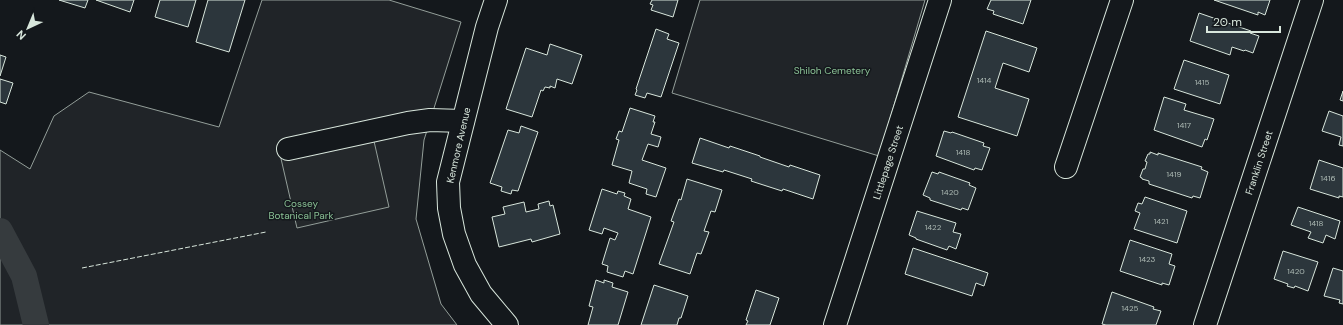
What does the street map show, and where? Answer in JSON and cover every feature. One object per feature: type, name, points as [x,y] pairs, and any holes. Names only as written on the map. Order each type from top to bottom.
[{"type":"street","name":"Kenmore Avenue","points":[[496,0],[486,27],[448,182],[449,208],[454,234],[465,265],[481,294],[507,325]]},
{"type":"street","name":"Littlepage Street","points":[[835,325],[940,0]]},
{"type":"street","points":[[1066,167],[1122,0]]},
{"type":"street","name":"Franklin Street","points":[[1205,325],[1312,0]]},
{"type":"street","points":[[288,149],[408,123],[430,120],[463,121]]},
{"type":"green space","name":"Cossey Botanical Park","points":[[262,0],[389,0],[461,22],[424,140],[416,219],[441,304],[457,325],[0,325],[0,150],[30,169],[54,116],[89,92],[219,127]]},
{"type":"green space","name":"Shiloh Cemetery","points":[[700,0],[925,0],[879,156],[672,93]]},
{"type":"shaded area","points":[[371,128],[389,207],[297,228],[279,150]]},
{"type":"building","points":[[59,0],[88,0],[85,8]]},
{"type":"building","points":[[96,0],[134,0],[130,12]]},
{"type":"building","points":[[160,0],[196,0],[188,27],[155,17]]},
{"type":"building","points":[[208,0],[245,0],[229,52],[196,42]]},
{"type":"building","points":[[652,0],[678,0],[673,17],[651,10],[653,5],[650,4]]},
{"type":"building","points":[[991,0],[1031,0],[1023,24],[993,14],[994,11],[987,9]]},
{"type":"building","points":[[1214,0],[1270,0],[1265,15],[1258,12],[1258,15]]},
{"type":"building","points":[[1199,13],[1251,31],[1250,33],[1259,36],[1253,53],[1232,47],[1230,55],[1190,41]]},
{"type":"building","points":[[656,29],[669,34],[667,39],[679,43],[661,97],[647,93],[645,98],[635,95]]},
{"type":"building","points":[[986,31],[1037,48],[1029,72],[1003,63],[995,88],[1029,99],[1017,136],[958,117]]},
{"type":"building","points":[[550,44],[582,55],[572,84],[557,79],[555,88],[550,86],[550,88],[545,87],[543,91],[541,90],[532,117],[506,109],[526,48],[547,55]]},
{"type":"building","points":[[0,55],[6,57],[0,76]]},
{"type":"building","points":[[1184,60],[1229,75],[1220,104],[1174,89]]},
{"type":"building","points":[[0,79],[13,83],[6,104],[0,102]]},
{"type":"building","points":[[1343,91],[1343,101],[1340,100]]},
{"type":"building","points":[[1164,97],[1186,104],[1184,110],[1214,119],[1207,140],[1205,139],[1202,147],[1154,130]]},
{"type":"building","points":[[630,108],[655,116],[653,122],[655,122],[651,134],[661,137],[658,147],[648,144],[642,160],[666,168],[656,197],[646,194],[647,189],[629,183],[632,171],[612,165],[619,140],[616,139],[619,131],[622,132]]},
{"type":"building","points":[[1329,111],[1343,116],[1343,146],[1339,145],[1341,137],[1322,131]]},
{"type":"building","points":[[521,126],[538,132],[518,191],[512,190],[511,194],[501,191],[502,187],[490,183],[508,130],[519,133]]},
{"type":"building","points":[[944,131],[952,132],[984,143],[983,146],[990,148],[982,170],[975,168],[974,170],[936,156]]},
{"type":"building","points":[[700,138],[729,148],[730,146],[789,167],[790,165],[820,175],[813,199],[783,189],[782,191],[751,181],[752,179],[724,170],[723,172],[692,163]]},
{"type":"building","points":[[1150,152],[1158,155],[1158,153],[1202,167],[1201,169],[1208,172],[1200,198],[1193,196],[1192,198],[1149,184],[1149,181],[1142,179],[1140,177],[1143,169],[1145,169],[1147,162],[1145,161]]},
{"type":"building","points":[[1319,160],[1343,168],[1343,197],[1339,196],[1339,198],[1310,189]]},
{"type":"building","points":[[932,172],[938,174],[939,172],[970,183],[969,185],[976,188],[968,210],[962,208],[961,210],[930,200],[930,198],[923,195]]},
{"type":"building","points":[[687,179],[722,190],[715,212],[711,211],[704,231],[709,232],[701,254],[697,253],[690,274],[659,264],[674,222],[671,221],[679,199],[681,200]]},
{"type":"building","points":[[602,189],[617,194],[618,191],[625,193],[624,196],[631,199],[628,209],[651,217],[633,274],[625,271],[623,277],[607,272],[608,266],[602,264],[610,238],[615,240],[618,233],[604,228],[602,234],[589,230]]},
{"type":"building","points":[[1145,197],[1187,211],[1177,243],[1134,229],[1140,213],[1135,211],[1138,203],[1142,204]]},
{"type":"building","points":[[549,201],[550,206],[553,205],[560,234],[532,242],[531,239],[499,247],[492,217],[505,214],[503,207],[524,202],[526,212],[539,209],[538,204]]},
{"type":"building","points":[[1298,207],[1340,221],[1335,239],[1326,235],[1323,243],[1308,238],[1311,232],[1291,225]]},
{"type":"building","points":[[917,211],[956,223],[953,232],[961,234],[956,249],[949,246],[947,250],[909,235]]},
{"type":"building","points":[[1130,240],[1172,254],[1169,264],[1175,266],[1169,285],[1162,283],[1162,285],[1120,271]]},
{"type":"building","points":[[913,248],[988,273],[984,286],[976,283],[972,296],[905,274]]},
{"type":"building","points":[[1283,251],[1318,262],[1308,291],[1295,286],[1294,288],[1287,286],[1288,284],[1274,279]]},
{"type":"building","points":[[1333,268],[1343,271],[1343,304],[1339,303],[1340,300],[1324,296]]},
{"type":"building","points":[[596,280],[604,283],[604,280],[613,283],[612,287],[628,292],[618,325],[588,325],[593,307],[589,306]]},
{"type":"building","points":[[654,285],[688,296],[681,318],[679,318],[677,325],[641,325]]},
{"type":"building","points":[[756,290],[779,298],[770,325],[746,325],[748,321],[746,320]]},
{"type":"building","points":[[1112,292],[1161,311],[1156,325],[1102,324]]},
{"type":"waterway","points":[[0,231],[24,276],[36,325]]},
{"type":"fence","points":[[82,268],[266,232]]}]
